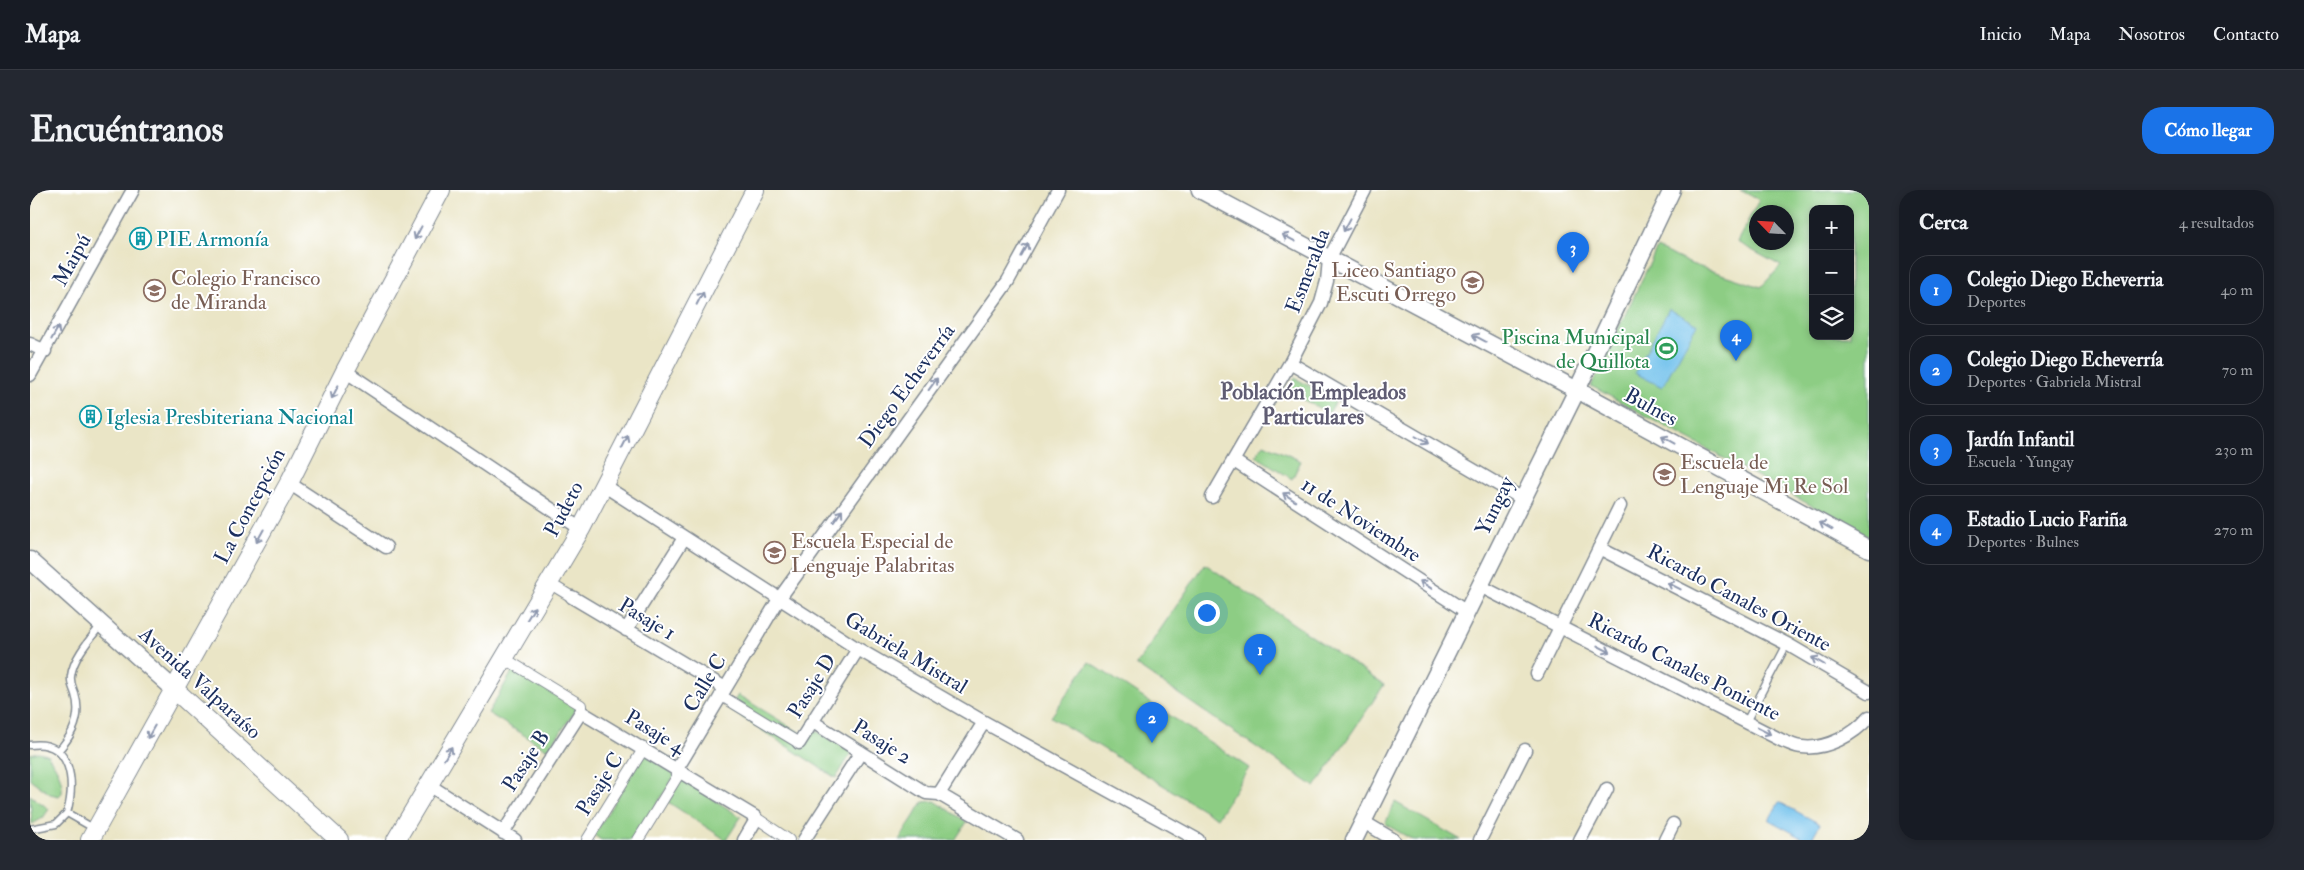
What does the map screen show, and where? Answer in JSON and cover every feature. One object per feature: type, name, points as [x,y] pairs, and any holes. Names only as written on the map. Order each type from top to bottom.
[{"type":"main road","name":"La Concepción","points":[[92,837],[289,483],[345,371],[441,190]]},
{"type":"main road","name":"Pudeto","points":[[396,840],[581,529],[755,190]]},
{"type":"main road","name":"Avenida Valparaíso","points":[[175,690],[339,840]]},
{"type":"street","name":"Maipú","points":[[30,375],[133,190]]},
{"type":"street","name":"Diego Echeverría","points":[[779,598],[1008,281],[1058,190]]},
{"type":"street","name":"Bulnes","points":[[1200,190],[1577,390],[1869,550]]},
{"type":"street","name":"Esmeralda","points":[[1212,497],[1290,363],[1321,303],[1327,281],[1329,259],[1366,190]]},
{"type":"street","name":"Yungay","points":[[1354,840],[1577,390],[1672,190]]},
{"type":"street","points":[[30,344],[45,351]]},
{"type":"street","points":[[1290,363],[1522,499]]},
{"type":"street","points":[[345,371],[581,529]]},
{"type":"street","name":"11 de Noviembre","points":[[1234,461],[1467,612]]},
{"type":"street","points":[[289,483],[386,547]]},
{"type":"street","name":"Gabriela Mistral","points":[[603,486],[858,649],[984,722],[1198,840]]},
{"type":"street","points":[[1537,674],[1620,506]]},
{"type":"street","points":[[626,630],[684,538]]},
{"type":"street","name":"Ricardo Canales Oriente","points":[[1599,548],[1788,644],[1865,689]]},
{"type":"street","name":"Avenida Valparaíso","points":[[30,560],[175,690]]},
{"type":"street","name":"Pasaje 1","points":[[549,583],[626,630],[799,743]]},
{"type":"street","name":"Ricardo Canales Poniente","points":[[1480,586],[1746,722],[1801,747],[1822,747],[1860,728],[1869,717]]},
{"type":"street","name":"Calle C","points":[[638,840],[678,777],[677,769],[779,598]]},
{"type":"street","name":"Pasaje D","points":[[799,743],[858,649]]},
{"type":"street","name":"Pasaje 4","points":[[504,658],[581,705],[581,712],[644,748],[789,840]]},
{"type":"street","name":"Pasaje B","points":[[503,833],[581,712]]},
{"type":"street","name":"Pasaje 2","points":[[813,722],[861,752],[1017,840]]},
{"type":"street","points":[[935,794],[984,722]]},
{"type":"street","name":"Pasaje C","points":[[587,840],[644,748]]},
{"type":"street","points":[[1480,840],[1525,750]]},
{"type":"street","points":[[807,839],[861,752]]},
{"type":"street","points":[[429,786],[515,840]]},
{"type":"street","points":[[1580,840],[1607,789]]},
{"type":"street","points":[[744,840],[754,823],[755,817]]},
{"type":"street","points":[[1362,821],[1394,840]]},
{"type":"street","points":[[1665,840],[1673,824]]},
{"type":"lane","points":[[58,751],[73,730],[78,714],[71,684],[72,669],[102,624]]},
{"type":"lane","points":[[1746,722],[1788,644]]},
{"type":"lane","points":[[30,745],[44,745],[58,751],[67,763],[72,782],[67,813],[56,824],[30,829]]},
{"type":"lane","points":[[67,813],[92,837]]},
{"type":"green space","points":[[1740,190],[1869,190],[1869,537],[1591,386],[1657,248],[1691,264],[1761,287],[1781,266],[1752,250],[1794,250],[1794,205],[1756,205],[1759,200]]},
{"type":"green space","points":[[1749,219],[1749,249],[1737,242]]},
{"type":"green space","points":[[1295,378],[1336,401],[1329,413],[1288,392]]},
{"type":"green space","points":[[1264,444],[1301,461],[1292,479],[1256,456]]},
{"type":"green space","points":[[1205,564],[1384,685],[1315,787],[1136,665]]},
{"type":"green space","points":[[1089,662],[1249,768],[1217,818],[1051,717]]},
{"type":"green space","points":[[515,667],[579,706],[548,750],[488,713]]},
{"type":"green space","points":[[738,695],[807,737],[813,729],[852,752],[836,778],[729,709]]},
{"type":"green space","points":[[38,752],[47,754],[58,772],[62,787],[62,793],[59,796],[50,794],[30,779],[30,754]]},
{"type":"green space","points":[[644,753],[675,775],[635,840],[601,840],[594,835]]},
{"type":"green space","points":[[682,779],[741,817],[726,840],[668,802]]},
{"type":"green space","points":[[30,795],[49,809],[43,818],[32,824]]},
{"type":"green space","points":[[935,801],[967,822],[955,840],[899,840],[923,802]]},
{"type":"green space","points":[[1395,802],[1461,840],[1413,840],[1385,824]]},
{"type":"water","name":"Piscina Municipal de Quillota","points":[[1669,309],[1697,324],[1662,387],[1635,373]]},
{"type":"water","points":[[1779,802],[1820,824],[1811,840],[1806,840],[1769,820]]},
{"type":"place","name":"PIE Armonía","points":[[140,239]]},
{"type":"place","name":"Jardín Infantil","points":[[1573,273]]},
{"type":"place","name":"Liceo Santiago Escuti Orrego","points":[[1472,282]]},
{"type":"place","name":"Colegio Francisco de Miranda","points":[[155,290]]},
{"type":"place","name":"Piscina Municipal de Quillota","points":[[1666,349]]},
{"type":"place","name":"Estadio Lucio Fariña","points":[[1736,361]]},
{"type":"place","name":"Iglesia Presbiteriana Nacional","points":[[90,417]]},
{"type":"place","name":"Escuela de Lenguaje Mi Re Sol","points":[[1664,474]]},
{"type":"place","name":"Escuela Especial de Lenguaje Palabritas","points":[[775,553]]},
{"type":"place","name":"Colegio Diego Echeverria","points":[[1260,675]]},
{"type":"place","name":"Colegio Diego Echeverría","points":[[1152,743]]},
{"type":"district","name":"Población Empleados Particulares","points":[[1313,404]]}]
